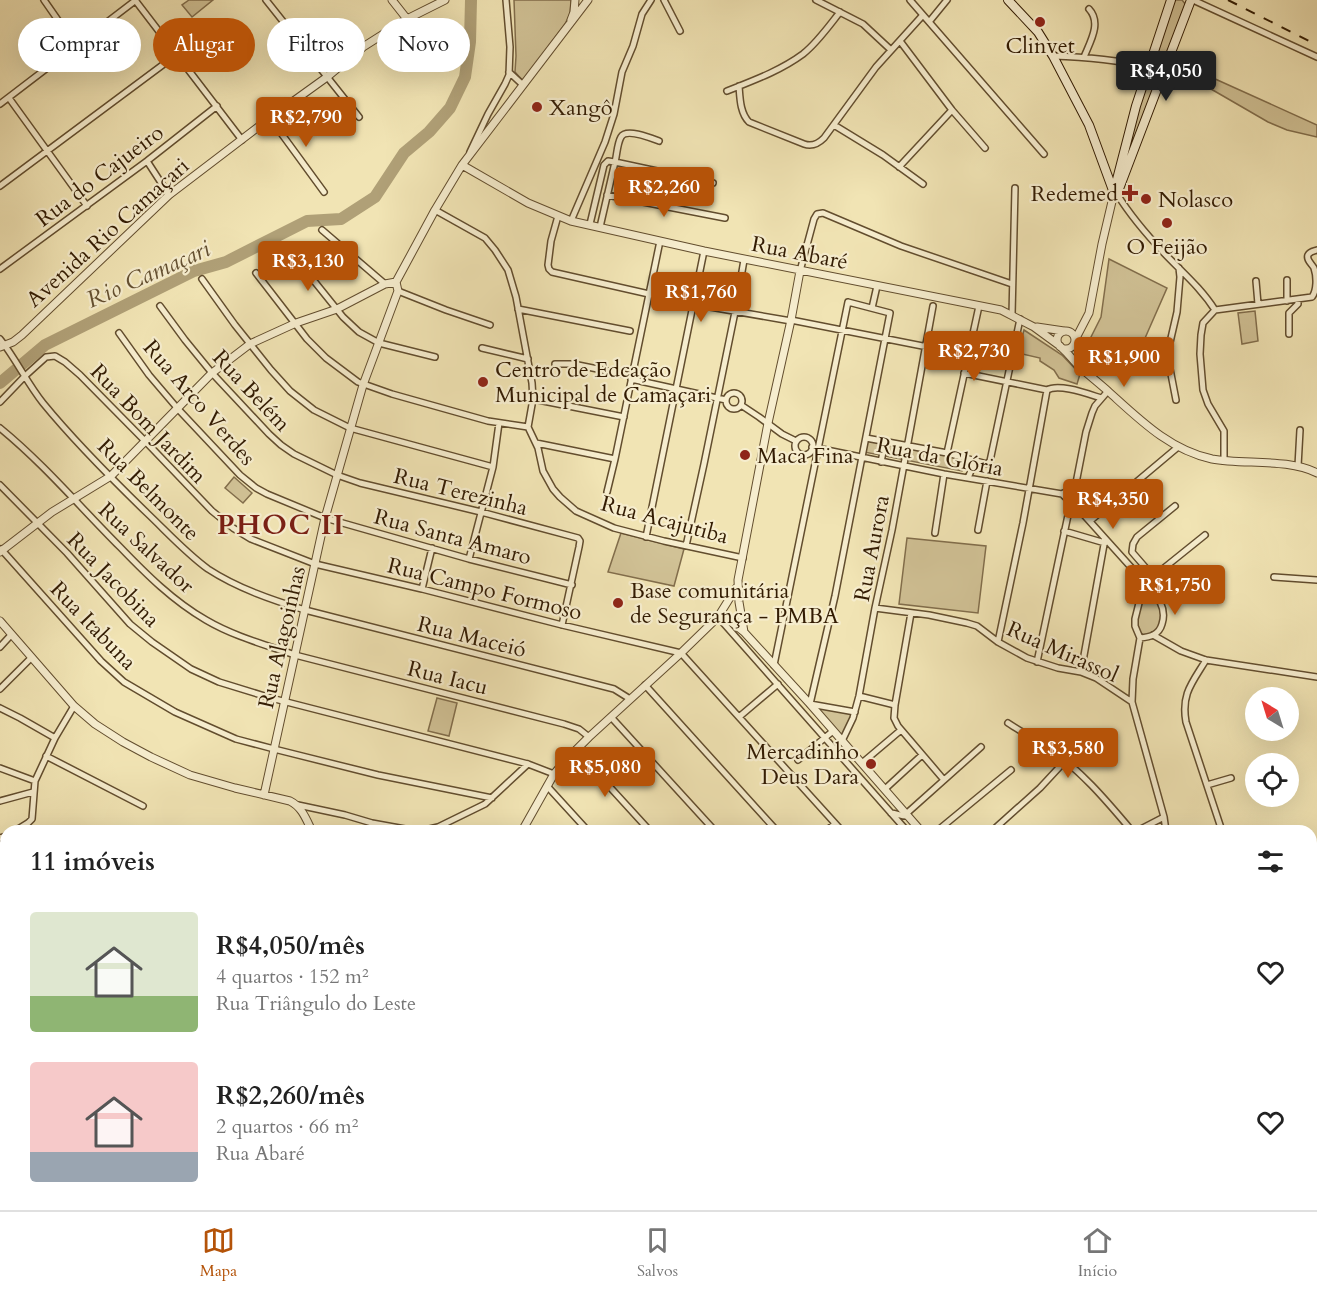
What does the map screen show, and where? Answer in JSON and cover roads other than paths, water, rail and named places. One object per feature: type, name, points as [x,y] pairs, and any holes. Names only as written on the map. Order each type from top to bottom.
[{"type":"main road","points":[[1008,0],[1038,32],[1053,56],[1089,125],[1116,193]]},
{"type":"main road","points":[[1116,193],[1136,106],[1171,0]]},
{"type":"main road","points":[[1116,193],[1192,0]]},
{"type":"street","points":[[44,0],[57,18]]},
{"type":"street","points":[[112,18],[135,0],[153,24]]},
{"type":"street","points":[[266,0],[359,117]]},
{"type":"street","points":[[392,0],[406,18]]},
{"type":"street","name":"Avenida Rio Camaçari","points":[[411,18],[445,0]]},
{"type":"street","points":[[490,325],[399,291],[396,282],[505,84],[509,72],[510,47],[506,0]]},
{"type":"street","points":[[569,25],[574,12],[575,0]]},
{"type":"street","points":[[464,162],[588,0]]},
{"type":"street","points":[[571,220],[605,142],[614,114],[622,72],[642,14],[651,0]]},
{"type":"street","points":[[664,0],[680,31]]},
{"type":"street","points":[[816,0],[863,24],[891,50]]},
{"type":"street","points":[[910,0],[1044,154]]},
{"type":"street","points":[[929,22],[947,0]]},
{"type":"street","points":[[1192,0],[1317,57]]},
{"type":"street","points":[[1084,57],[1095,24],[1094,15],[1089,9]]},
{"type":"street","points":[[727,91],[764,75],[803,54],[840,12]]},
{"type":"street","points":[[739,86],[743,112],[749,122],[811,146],[821,141],[862,85],[923,15]]},
{"type":"street","name":"Avenida Rio Camaçari","points":[[3,346],[22,334],[168,195],[377,38]]},
{"type":"street","points":[[900,41],[952,110],[986,148]]},
{"type":"street","points":[[1053,56],[1121,61],[1148,67]]},
{"type":"street","points":[[0,105],[42,72]]},
{"type":"street","points":[[0,186],[153,72]]},
{"type":"street","points":[[190,72],[242,140]]},
{"type":"street","points":[[509,72],[523,85]]},
{"type":"street","points":[[9,98],[87,206]]},
{"type":"street","name":"Rua do Cajueiro","points":[[0,270],[217,106]]},
{"type":"street","points":[[899,167],[952,110]]},
{"type":"street","points":[[270,118],[324,192]]},
{"type":"street","points":[[834,125],[875,150],[923,184]]},
{"type":"street","points":[[600,227],[621,137],[630,133],[659,141]]},
{"type":"street","points":[[147,161],[168,195]]},
{"type":"street","points":[[590,224],[604,165],[608,161],[712,183]]},
{"type":"street","name":"Rua Abaré","points":[[464,162],[508,192],[571,220],[744,260],[1001,310],[1034,327],[1061,347],[1082,369],[1143,423],[1178,447],[1203,457],[1224,461],[1298,466],[1317,473]]},
{"type":"street","points":[[1012,315],[1015,188]]},
{"type":"street","points":[[1088,318],[1058,336],[1057,340],[1061,347],[1070,348],[1088,318],[1102,244],[1116,193]]},
{"type":"street","points":[[1116,193],[1143,229],[1204,294],[1215,310]]},
{"type":"street","points":[[607,195],[725,218]]},
{"type":"street","points":[[256,273],[307,339],[347,375],[363,385],[446,410],[499,423],[528,427],[533,399],[532,382],[516,297],[508,270],[492,245],[477,233],[435,210]]},
{"type":"street","points":[[800,271],[814,219],[817,214],[823,213],[901,246],[1012,284]]},
{"type":"street","points":[[558,216],[548,266],[552,272],[735,312],[843,330],[968,355]]},
{"type":"street","points":[[322,230],[385,284]]},
{"type":"street","points":[[607,492],[660,241]]},
{"type":"street","points":[[1224,461],[1224,431],[1205,398],[1203,390],[1200,364],[1202,328],[1205,319],[1215,310],[1312,297],[1316,289],[1315,271],[1308,260],[1308,255],[1317,250]]},
{"type":"street","points":[[646,537],[704,251]]},
{"type":"street","points":[[686,546],[744,260]]},
{"type":"street","points":[[297,261],[355,329],[379,343],[435,357]]},
{"type":"street","points":[[1176,400],[1168,351],[1177,312],[1179,268]]},
{"type":"street","name":"Rua Acajutiba","points":[[744,632],[738,586],[768,423],[800,271]]},
{"type":"street","points":[[202,279],[250,344],[290,391],[314,410],[350,428],[493,467]]},
{"type":"street","points":[[1287,280],[1287,301]]},
{"type":"street","points":[[1256,281],[1258,304]]},
{"type":"street","points":[[1,550],[36,523],[111,476],[212,373],[250,344],[296,323],[337,309],[385,284],[396,282]]},
{"type":"street","points":[[872,308],[876,286]]},
{"type":"street","name":"Rua Alagoinhas","points":[[264,795],[325,518],[363,385],[399,291]]},
{"type":"street","points":[[1289,334],[1289,313],[1298,304],[1298,299]]},
{"type":"street","points":[[774,665],[815,448],[848,302],[890,313],[831,613],[810,704]]},
{"type":"street","name":"Rua Belém","points":[[160,306],[212,373],[281,445],[337,475]]},
{"type":"street","name":"Rua Aurora","points":[[842,741],[855,712],[859,696],[933,306]]},
{"type":"street","points":[[947,453],[978,306]]},
{"type":"street","points":[[518,309],[630,331]]},
{"type":"street","points":[[866,438],[947,453],[987,464],[990,461],[1020,319]]},
{"type":"street","name":"Rua Abaré","points":[[1034,327],[1066,331]]},
{"type":"street","points":[[1066,331],[1072,333],[1075,341]]},
{"type":"street","name":"Rua Arco Verdes","points":[[119,333],[178,409],[229,464],[256,488],[325,518]]},
{"type":"street","points":[[0,339],[23,373]]},
{"type":"street","name":"Rua Abaré","points":[[1075,341],[1081,357],[1095,380]]},
{"type":"street","points":[[482,348],[528,359]]},
{"type":"street","name":"Rua Bom Jardim","points":[[0,402],[23,373],[46,357],[60,358],[80,375],[218,516],[233,528],[261,544],[315,564]]},
{"type":"street","points":[[555,364],[568,363],[726,400]]},
{"type":"street","name":"Rua Belmonte","points":[[23,373],[43,403],[111,476],[195,559],[235,584],[305,610]]},
{"type":"street","points":[[964,373],[1047,390],[1052,387],[1060,388],[1101,398]]},
{"type":"street","points":[[998,642],[1047,390]]},
{"type":"street","points":[[1079,510],[1076,483],[1089,422],[1095,406],[1108,391]]},
{"type":"street","points":[[735,393],[742,399],[741,405],[736,409],[730,409],[726,400],[729,394],[735,393]]},
{"type":"street","points":[[533,399],[624,417]]},
{"type":"street","points":[[741,405],[782,434],[796,441]]},
{"type":"street","points":[[469,559],[493,467],[499,423]]},
{"type":"street","name":"Rua Acajutiba","points":[[528,427],[536,443],[544,475],[553,489],[571,507],[605,525],[646,537],[743,558]]},
{"type":"street","name":"Rua Salvador","points":[[0,428],[30,454],[150,577],[190,610],[219,627],[295,655]]},
{"type":"street","points":[[1298,466],[1300,430]]},
{"type":"street","points":[[801,437],[807,438],[815,448],[806,454],[800,454],[795,444],[801,437]]},
{"type":"street","points":[[881,462],[885,442]]},
{"type":"street","points":[[536,443],[615,459]]},
{"type":"street","points":[[1090,521],[1178,447]]},
{"type":"street","name":"Rua da Glória","points":[[815,448],[944,474],[1062,494]]},
{"type":"street","points":[[968,478],[975,461]]},
{"type":"street","points":[[935,533],[944,474]]},
{"type":"street","name":"Rua Terezinha","points":[[337,475],[360,483],[577,537],[580,544],[572,585]]},
{"type":"street","points":[[978,530],[987,482]]},
{"type":"street","points":[[1076,483],[1062,494],[1090,521],[1105,541],[1158,598],[1164,611],[1162,625],[1154,636]]},
{"type":"street","name":"Rua Jacobina","points":[[0,485],[67,553],[130,624],[191,669],[219,682],[285,702],[528,764],[554,774]]},
{"type":"street","points":[[1036,662],[1071,501]]},
{"type":"street","points":[[1175,506],[1134,541],[1132,550],[1152,575],[1205,535]]},
{"type":"street","name":"Rua Santa Amaro","points":[[325,518],[469,559],[572,585]]},
{"type":"street","points":[[1064,531],[1105,541]]},
{"type":"street","points":[[1081,672],[1105,541]]},
{"type":"street","points":[[422,589],[432,548]]},
{"type":"street","name":"Rua Itabuna","points":[[1,550],[101,661],[124,682],[150,699],[198,724],[236,739],[274,749],[378,775],[492,798]]},
{"type":"street","points":[[1132,568],[1140,561]]},
{"type":"street","name":"Rua Campo Formoso","points":[[315,564],[681,653]]},
{"type":"street","points":[[1274,577],[1317,580]]},
{"type":"street","points":[[1144,583],[1135,619],[1140,638],[1133,679],[1132,702],[1165,825]]},
{"type":"street","points":[[562,625],[572,585]]},
{"type":"street","points":[[525,825],[554,774],[589,737],[718,617],[738,586]]},
{"type":"street","name":"Rua Mirassol","points":[[875,608],[947,618],[976,626],[998,642],[1036,662],[1081,672],[1096,678],[1132,702]]},
{"type":"street","name":"Rua Maceió","points":[[305,610],[607,687],[630,699]]},
{"type":"street","points":[[911,613],[894,718],[901,730],[944,780]]},
{"type":"street","points":[[718,617],[730,621],[744,632],[916,825]]},
{"type":"street","points":[[718,617],[902,825]]},
{"type":"street","points":[[0,621],[74,706],[95,724],[141,752],[203,779],[381,825]]},
{"type":"street","points":[[0,647],[11,635]]},
{"type":"street","points":[[1140,638],[1154,636],[1181,651],[1206,660],[1317,677]]},
{"type":"street","points":[[681,653],[835,824]]},
{"type":"street","name":"Rua Iacu","points":[[295,655],[564,724],[579,729],[589,737]]},
{"type":"street","points":[[0,689],[31,658]]},
{"type":"street","points":[[1206,660],[1187,691],[1184,707],[1186,722],[1220,825]]},
{"type":"street","points":[[739,717],[778,684]]},
{"type":"street","points":[[645,685],[772,825]]},
{"type":"street","points":[[859,696],[895,705]]},
{"type":"street","points":[[810,704],[855,712]]},
{"type":"street","points":[[25,825],[32,819],[34,781],[74,706]]},
{"type":"street","points":[[0,708],[55,738]]},
{"type":"street","points":[[611,717],[710,825]]},
{"type":"street","points":[[1008,723],[1065,761],[1094,788],[1127,825]]},
{"type":"street","points":[[862,763],[901,730]]},
{"type":"street","points":[[798,760],[833,731]]},
{"type":"street","points":[[891,813],[904,817],[907,815],[981,747]]},
{"type":"street","points":[[576,750],[645,825]]},
{"type":"street","points":[[885,789],[922,755]]},
{"type":"street","points":[[46,756],[143,806]]},
{"type":"street","points":[[999,825],[1065,761]]},
{"type":"street","points":[[442,825],[475,810],[492,798],[528,764]]},
{"type":"street","points":[[0,768],[34,781]]},
{"type":"street","points":[[944,825],[1011,770]]},
{"type":"street","points":[[1207,785],[1231,778]]},
{"type":"street","points":[[547,786],[583,825]]},
{"type":"street","points":[[0,801],[33,792]]},
{"type":"street","points":[[298,805],[309,825]]},
{"type":"street","points":[[1149,825],[1164,817]]},
{"type":"waterway","name":"Rio Camaçari","points":[[0,383],[45,345],[194,271],[226,262],[307,221],[341,219],[375,197],[404,153],[429,132],[450,108],[465,77],[470,42],[471,0]]},
{"type":"railway","points":[[1228,0],[1317,45]]},
{"type":"place","name":"Clinvet","points":[[1040,22]]},
{"type":"place","name":"Xangô","points":[[537,107]]},
{"type":"place","name":"Redemed","points":[[1130,193]]},
{"type":"place","name":"Nolasco","points":[[1146,199]]},
{"type":"place","name":"O Feijão","points":[[1167,223]]},
{"type":"place","name":"Centro de Edcação Municipal de Camaçari","points":[[483,382]]},
{"type":"place","name":"Maca Fina","points":[[745,455]]},
{"type":"place","name":"Base comunitária de Segurança - PMBA","points":[[618,603]]},
{"type":"place","name":"Mercadinho Deus Dara","points":[[871,764]]},
{"type":"district","name":"PHOC II","points":[[281,524]]}]
